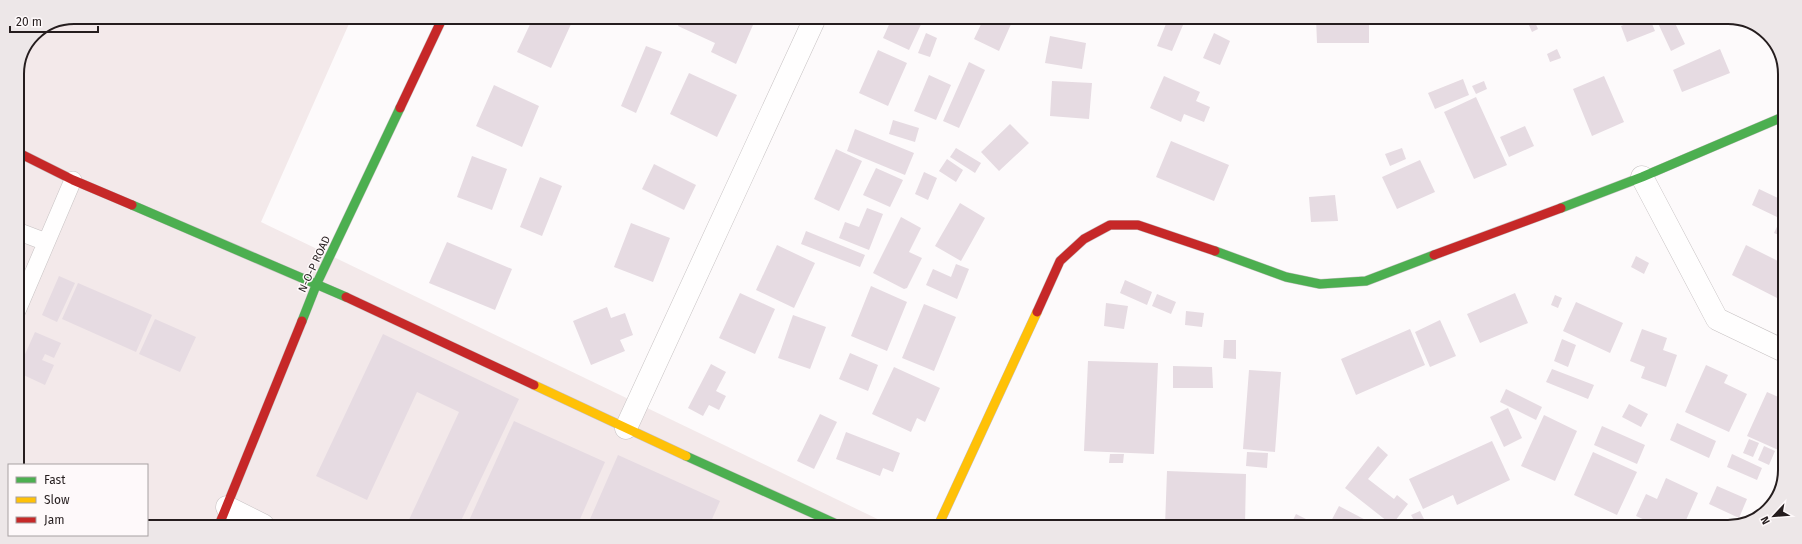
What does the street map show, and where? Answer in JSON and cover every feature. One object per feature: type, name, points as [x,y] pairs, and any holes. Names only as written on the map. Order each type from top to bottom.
[{"type":"street","name":"N-O-P ROAD","points":[[223,516],[317,283],[440,24]]},
{"type":"street","points":[[626,428],[812,24]]},
{"type":"street","points":[[941,520],[1060,261],[1084,238],[1110,225],[1138,225],[1245,261],[1286,277],[1320,284],[1366,281],[1642,177],[1778,119]]},
{"type":"street","points":[[24,156],[73,180],[317,283],[626,428],[828,520]]},
{"type":"street","points":[[1642,177],[1717,319],[1778,348]]},
{"type":"street","points":[[223,516],[241,520]]},
{"type":"lane","points":[[24,294],[73,180]]},
{"type":"lane","points":[[24,234],[46,242]]},
{"type":"shaded area","points":[[74,24],[349,24],[261,222],[880,520],[148,520],[148,464],[24,464],[24,74],[25,64],[32,46],[46,32],[64,25]]},
{"type":"building","points":[[530,24],[571,24],[551,68],[517,52]]},
{"type":"building","points":[[679,24],[753,24],[736,64],[711,52],[715,43],[678,26]]},
{"type":"building","points":[[889,24],[921,24],[909,50],[883,38]]},
{"type":"building","points":[[981,24],[1011,24],[999,51],[974,39]]},
{"type":"building","points":[[1166,24],[1183,25],[1172,51],[1157,46]]},
{"type":"building","points":[[1316,24],[1369,24],[1369,43],[1317,43]]},
{"type":"building","points":[[1528,24],[1536,24],[1538,29],[1532,32]]},
{"type":"building","points":[[1626,24],[1652,24],[1655,31],[1627,42],[1621,26]]},
{"type":"building","points":[[1658,24],[1675,24],[1685,44],[1671,51]]},
{"type":"building","points":[[926,33],[937,38],[930,57],[918,53]]},
{"type":"building","points":[[1214,33],[1230,41],[1220,65],[1203,58]]},
{"type":"building","points":[[1050,36],[1086,43],[1082,69],[1045,63]]},
{"type":"building","points":[[646,46],[662,52],[636,113],[621,106]]},
{"type":"building","points":[[1557,49],[1561,58],[1550,62],[1547,54]]},
{"type":"building","points":[[1720,49],[1730,73],[1682,92],[1673,70]]},
{"type":"building","points":[[878,50],[907,63],[888,106],[859,93]]},
{"type":"building","points":[[969,62],[985,70],[959,128],[943,121]]},
{"type":"building","points":[[689,73],[737,95],[717,137],[670,114]]},
{"type":"building","points":[[929,75],[951,85],[936,120],[914,111]]},
{"type":"building","points":[[1164,76],[1200,92],[1196,101],[1210,107],[1204,122],[1184,114],[1181,122],[1150,108]]},
{"type":"building","points":[[1604,76],[1624,122],[1592,136],[1573,89]]},
{"type":"building","points":[[1463,79],[1469,95],[1435,109],[1428,93]]},
{"type":"building","points":[[1052,81],[1092,83],[1089,119],[1050,116]]},
{"type":"building","points":[[1484,81],[1487,89],[1476,94],[1472,86]]},
{"type":"building","points":[[494,85],[539,106],[522,147],[476,126]]},
{"type":"building","points":[[1476,97],[1507,165],[1474,179],[1444,112]]},
{"type":"building","points":[[893,120],[919,128],[915,142],[889,134]]},
{"type":"building","points":[[1010,124],[1029,143],[999,171],[981,152]]},
{"type":"building","points":[[1525,126],[1534,146],[1509,157],[1500,137]]},
{"type":"building","points":[[855,129],[914,153],[905,175],[847,151]]},
{"type":"building","points":[[1171,141],[1229,165],[1214,201],[1156,177]]},
{"type":"building","points":[[956,148],[981,163],[975,173],[950,157]]},
{"type":"building","points":[[1402,148],[1406,159],[1390,166],[1385,154]]},
{"type":"building","points":[[836,149],[862,161],[839,211],[814,199]]},
{"type":"building","points":[[472,156],[507,169],[492,210],[457,197]]},
{"type":"building","points":[[947,159],[963,170],[956,182],[939,171]]},
{"type":"building","points":[[1420,160],[1435,192],[1397,209],[1382,177]]},
{"type":"building","points":[[654,164],[696,185],[684,210],[642,189]]},
{"type":"building","points":[[876,168],[903,180],[890,207],[863,195]]},
{"type":"building","points":[[924,172],[937,178],[928,200],[915,194]]},
{"type":"building","points":[[540,177],[562,186],[542,236],[520,227]]},
{"type":"building","points":[[1759,189],[1778,198],[1778,215],[1777,217],[1752,205]]},
{"type":"building","points":[[1335,195],[1338,221],[1311,222],[1309,197]]},
{"type":"building","points":[[960,203],[985,218],[961,261],[935,246]]},
{"type":"building","points":[[867,208],[883,214],[869,250],[839,238],[845,222],[859,227]]},
{"type":"building","points":[[901,217],[921,228],[909,252],[922,258],[907,288],[904,289],[873,273]]},
{"type":"building","points":[[631,223],[670,238],[653,282],[614,267]]},
{"type":"building","points":[[1778,225],[1778,235],[1774,233]]},
{"type":"building","points":[[806,231],[865,255],[860,267],[801,244]]},
{"type":"building","points":[[447,242],[512,269],[495,310],[429,283]]},
{"type":"building","points":[[777,245],[815,263],[794,308],[756,290]]},
{"type":"building","points":[[1746,245],[1778,261],[1778,298],[1732,275]]},
{"type":"building","points":[[1636,256],[1649,263],[1644,274],[1631,267]]},
{"type":"building","points":[[956,264],[969,269],[957,299],[926,285],[933,269],[951,277]]},
{"type":"building","points":[[59,276],[75,283],[57,322],[42,315]]},
{"type":"building","points":[[1125,280],[1152,292],[1147,305],[1120,293]]},
{"type":"building","points":[[78,283],[152,315],[136,352],[62,319]]},
{"type":"building","points":[[871,286],[907,302],[887,351],[851,336]]},
{"type":"building","points":[[740,293],[775,309],[755,354],[719,338]]},
{"type":"building","points":[[1515,293],[1528,323],[1480,343],[1467,314]]},
{"type":"building","points":[[1157,294],[1176,302],[1171,314],[1152,306]]},
{"type":"building","points":[[1555,295],[1562,298],[1558,308],[1551,305]]},
{"type":"building","points":[[1576,302],[1623,323],[1610,353],[1563,331]]},
{"type":"building","points":[[1106,303],[1128,306],[1124,329],[1104,326]]},
{"type":"building","points":[[924,304],[956,317],[934,371],[902,358]]},
{"type":"building","points":[[607,307],[611,318],[625,313],[633,335],[620,340],[625,351],[591,365],[573,321]]},
{"type":"building","points":[[1186,311],[1204,313],[1202,327],[1185,325]]},
{"type":"building","points":[[793,315],[826,327],[810,369],[778,358]]},
{"type":"building","points":[[155,319],[196,337],[180,372],[139,354]]},
{"type":"building","points":[[1440,320],[1456,356],[1430,367],[1415,332]]},
{"type":"building","points":[[1410,329],[1425,365],[1356,395],[1341,359]]},
{"type":"building","points":[[1642,329],[1667,338],[1663,350],[1677,355],[1666,387],[1641,378],[1645,367],[1630,361]]},
{"type":"building","points":[[35,332],[61,343],[54,358],[45,354],[42,360],[54,365],[45,385],[24,375],[24,356]]},
{"type":"building","points":[[383,334],[519,399],[461,520],[409,520],[459,412],[417,392],[367,500],[316,476]]},
{"type":"building","points":[[1562,339],[1576,345],[1568,367],[1554,361]]},
{"type":"building","points":[[1224,340],[1236,340],[1236,359],[1223,358]]},
{"type":"building","points":[[850,353],[878,365],[868,391],[839,379]]},
{"type":"building","points":[[1088,361],[1158,363],[1154,454],[1084,451]]},
{"type":"building","points":[[711,364],[726,372],[716,391],[726,396],[719,410],[709,405],[703,416],[688,408]]},
{"type":"building","points":[[1706,365],[1728,375],[1724,383],[1747,394],[1729,432],[1685,412]]},
{"type":"building","points":[[1173,366],[1212,367],[1213,388],[1173,388]]},
{"type":"building","points":[[894,367],[940,388],[925,422],[917,418],[911,432],[872,414]]},
{"type":"building","points":[[1552,369],[1594,385],[1588,399],[1546,382]]},
{"type":"building","points":[[1249,370],[1281,372],[1275,452],[1243,449]]},
{"type":"building","points":[[1506,389],[1542,407],[1536,420],[1500,402]]},
{"type":"building","points":[[1767,392],[1778,397],[1778,450],[1747,436]]},
{"type":"building","points":[[1629,404],[1648,414],[1641,427],[1622,417]]},
{"type":"building","points":[[1508,408],[1522,438],[1504,447],[1490,417]]},
{"type":"building","points":[[820,414],[837,422],[814,469],[797,461]]},
{"type":"building","points":[[1544,415],[1577,431],[1555,481],[1521,466]]},
{"type":"building","points":[[514,421],[605,462],[580,520],[469,520]]},
{"type":"building","points":[[1677,423],[1716,441],[1709,458],[1670,440]]},
{"type":"building","points":[[1602,426],[1645,445],[1637,464],[1594,445]]},
{"type":"building","points":[[846,432],[900,453],[893,472],[883,468],[880,476],[836,459]]},
{"type":"building","points":[[1749,439],[1759,443],[1753,457],[1743,453]]},
{"type":"building","points":[[1492,441],[1510,480],[1457,505],[1453,495],[1423,509],[1409,479]]},
{"type":"building","points":[[1378,446],[1388,455],[1368,479],[1394,499],[1397,495],[1408,504],[1396,520],[1386,520],[1345,488]]},
{"type":"building","points":[[1764,446],[1775,451],[1769,465],[1758,460]]},
{"type":"building","points":[[1247,452],[1268,453],[1267,468],[1246,466]]},
{"type":"building","points":[[1593,452],[1637,472],[1617,515],[1574,495]]},
{"type":"building","points":[[1110,454],[1124,454],[1123,463],[1109,463]]},
{"type":"building","points":[[1732,454],[1762,468],[1757,480],[1727,467]]},
{"type":"building","points":[[618,455],[720,501],[712,520],[590,520]]},
{"type":"building","points":[[1167,471],[1246,474],[1245,520],[1165,520]]},
{"type":"building","points":[[1666,478],[1698,493],[1686,520],[1645,520],[1636,516],[1646,494],[1657,499]]},
{"type":"building","points":[[1717,486],[1747,499],[1739,518],[1709,504]]},
{"type":"building","points":[[1339,506],[1366,520],[1332,520]]},
{"type":"building","points":[[1420,511],[1424,520],[1414,520],[1411,515]]},
{"type":"building","points":[[1296,514],[1308,520],[1293,520]]},
{"type":"traffic: fast","points":[[302,321],[317,283],[400,108]]},
{"type":"traffic: fast","points":[[1561,208],[1642,177],[1778,119]]},
{"type":"traffic: fast","points":[[132,205],[346,297]]},
{"type":"traffic: fast","points":[[1215,251],[1286,277],[1320,284],[1366,281],[1434,255]]},
{"type":"traffic: fast","points":[[686,456],[828,520]]},
{"type":"traffic: slow","points":[[941,520],[1037,312]]},
{"type":"traffic: slow","points":[[534,385],[686,456]]},
{"type":"traffic: jam","points":[[400,108],[440,24]]},
{"type":"traffic: jam","points":[[24,156],[73,180],[132,205]]},
{"type":"traffic: jam","points":[[1434,255],[1561,208]]},
{"type":"traffic: jam","points":[[1037,312],[1060,261],[1084,239],[1110,225],[1138,225],[1215,251]]},
{"type":"traffic: jam","points":[[346,297],[534,385]]},
{"type":"traffic: jam","points":[[221,520],[302,321]]}]
